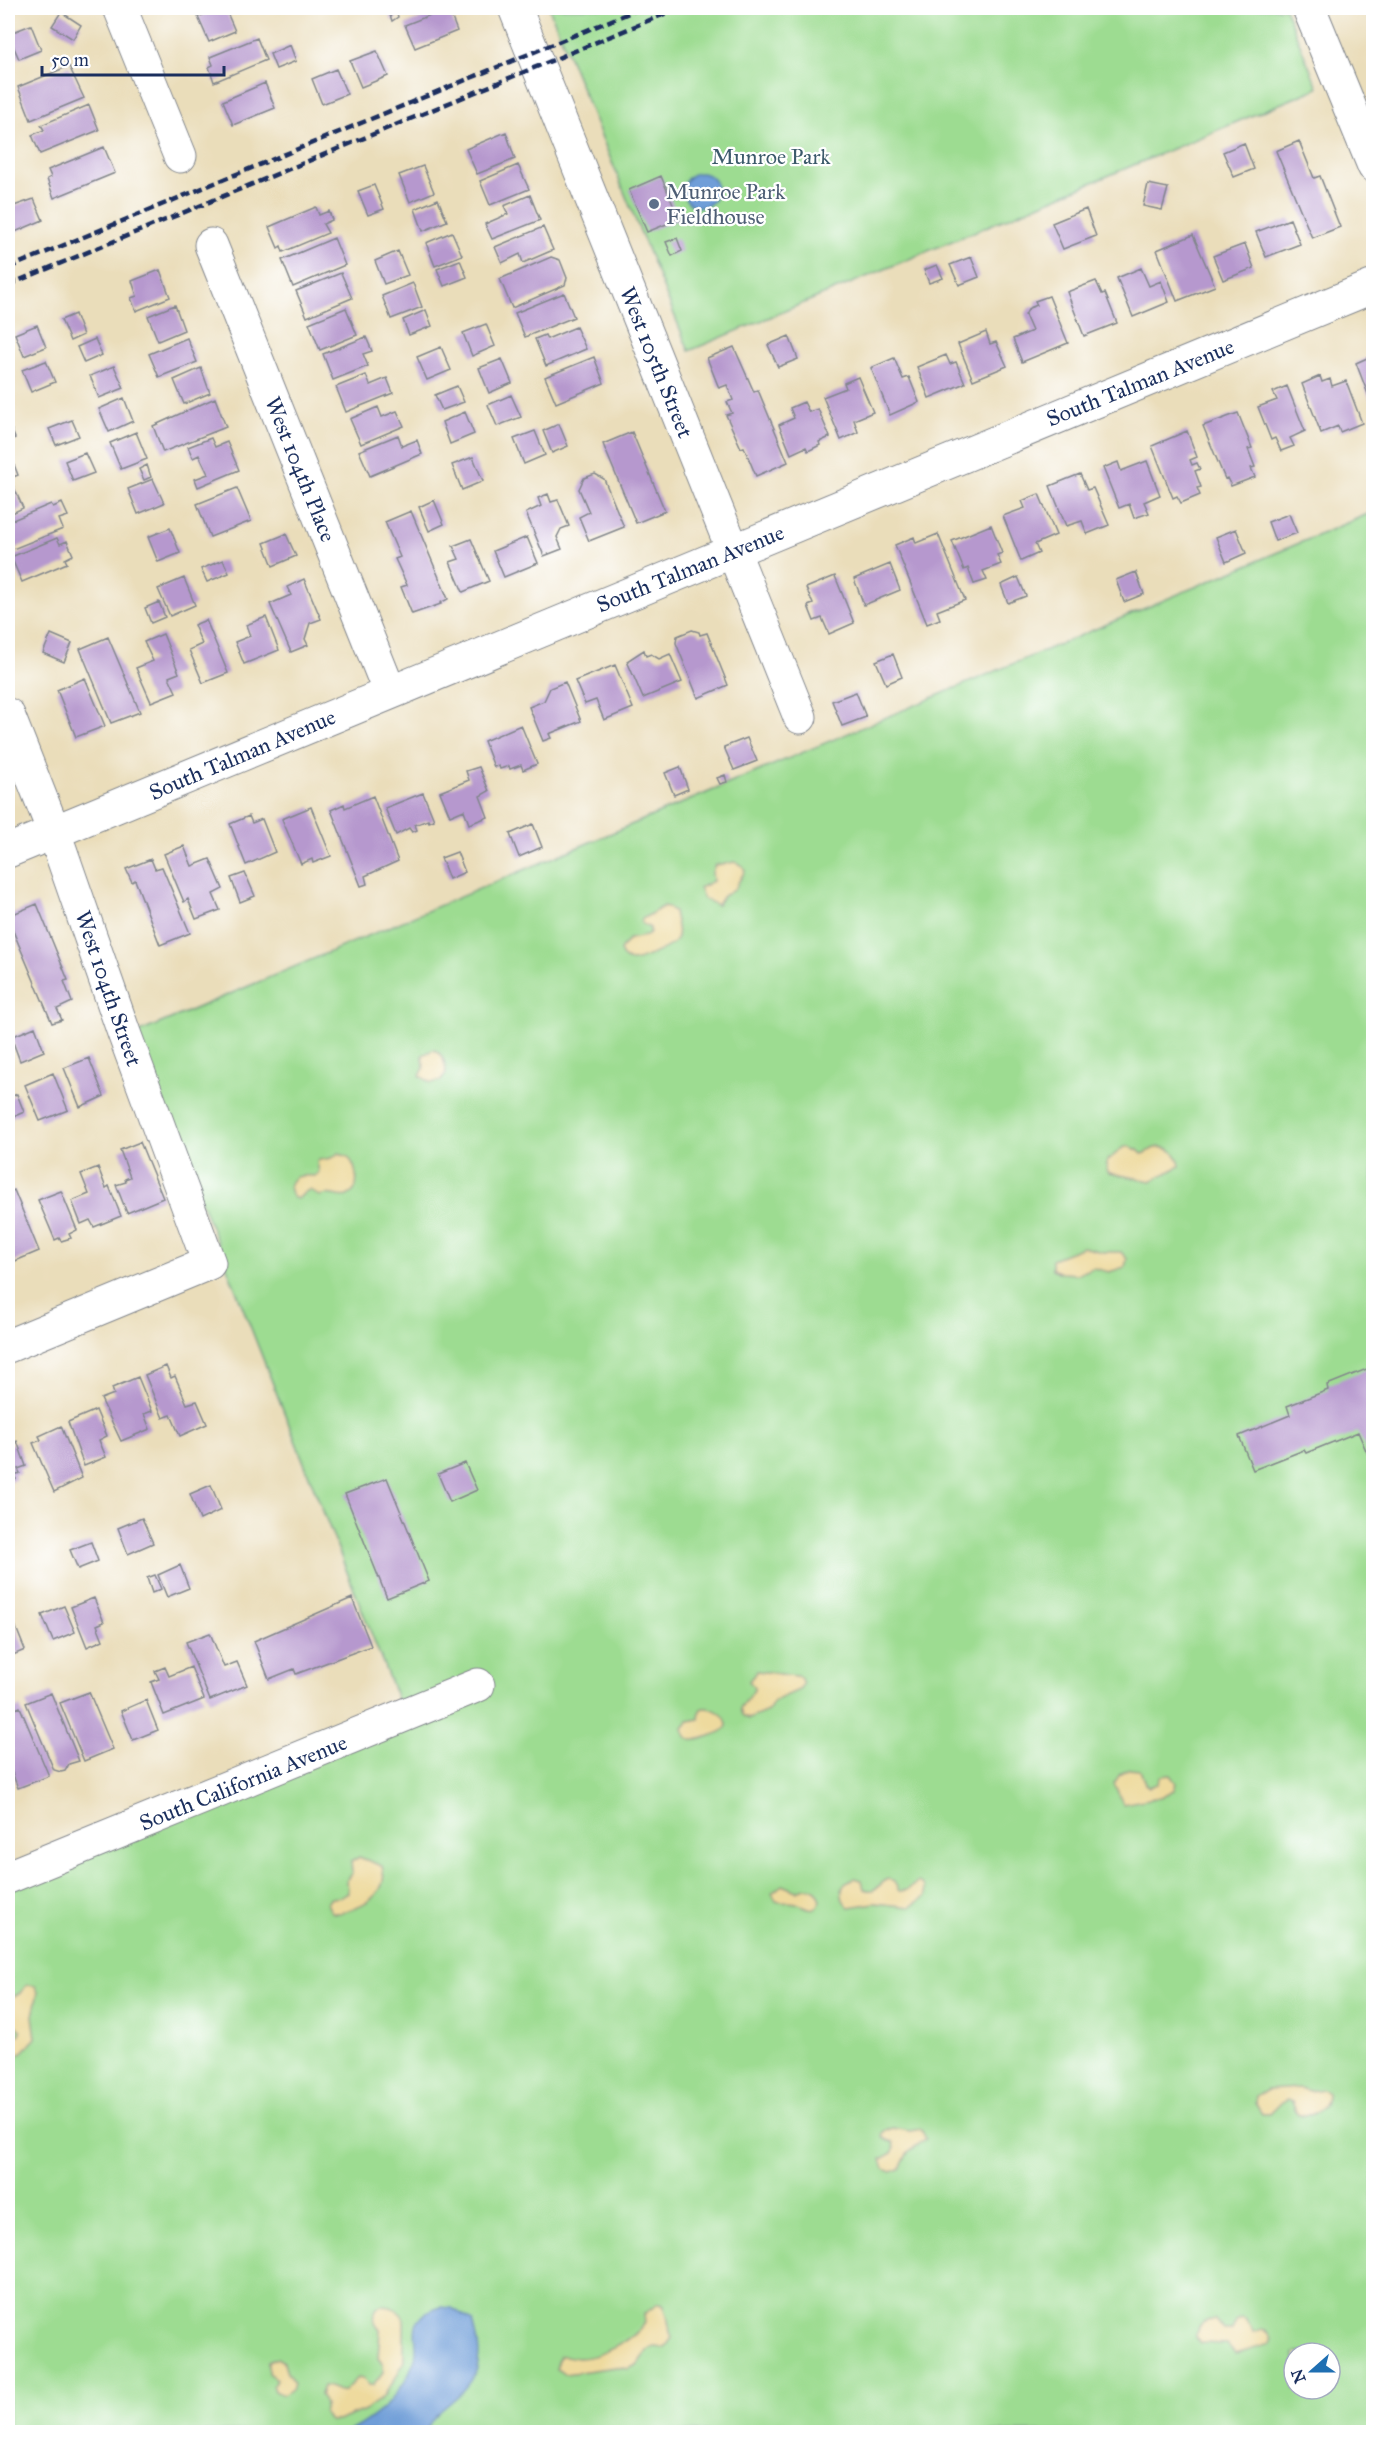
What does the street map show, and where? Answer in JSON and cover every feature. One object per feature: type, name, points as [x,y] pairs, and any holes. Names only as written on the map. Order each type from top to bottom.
[{"type":"street","points":[[120,8],[180,156]]},
{"type":"street","name":"West 105th Street","points":[[515,8],[800,717]]},
{"type":"street","points":[[1309,8],[1374,166]]},
{"type":"street","name":"West 104th Place","points":[[211,245],[390,693]]},
{"type":"street","name":"South Talman Avenue","points":[[8,851],[1374,285]]},
{"type":"street","name":"West 104th Street","points":[[8,715],[54,832],[124,1033],[209,1263],[8,1346]]},
{"type":"street","name":"South California Avenue","points":[[8,1876],[478,1685]]},
{"type":"green space","name":"Munroe Park","points":[[549,8],[1285,8],[1318,88],[689,351]]},
{"type":"green space","points":[[1373,512],[1373,2432],[8,2432],[8,1890],[407,1724],[135,1034]]},
{"type":"sand","points":[[735,862],[743,866],[745,871],[734,890],[723,896],[717,905],[704,899],[699,888],[713,881],[712,872],[715,865]]},
{"type":"sand","points":[[664,906],[674,911],[676,940],[662,950],[641,959],[627,960],[620,950],[629,939],[646,936],[650,932],[650,928],[641,923],[642,919]]},
{"type":"sand","points":[[433,1050],[443,1058],[446,1073],[440,1081],[431,1083],[420,1076],[424,1068],[423,1055]]},
{"type":"sand","points":[[1128,1146],[1142,1154],[1160,1147],[1168,1149],[1178,1158],[1180,1166],[1151,1181],[1109,1173],[1107,1161]]},
{"type":"sand","points":[[339,1153],[348,1157],[355,1172],[356,1183],[352,1193],[345,1197],[328,1194],[319,1196],[310,1190],[298,1199],[292,1197],[289,1187],[293,1179],[299,1176],[315,1176],[319,1172],[317,1162],[319,1160],[332,1158]]},
{"type":"sand","points":[[1083,1247],[1103,1252],[1121,1252],[1127,1259],[1125,1267],[1109,1272],[1093,1268],[1078,1274],[1061,1273],[1052,1269],[1052,1259]]},
{"type":"sand","points":[[757,1671],[800,1677],[803,1684],[799,1690],[774,1701],[768,1711],[749,1719],[742,1715],[740,1709],[754,1690],[749,1681]]},
{"type":"sand","points":[[703,1708],[719,1712],[725,1718],[727,1726],[717,1733],[697,1740],[690,1739],[683,1728],[689,1721],[699,1719],[700,1710]]},
{"type":"sand","points":[[1129,1769],[1140,1770],[1145,1784],[1149,1787],[1157,1784],[1161,1776],[1170,1775],[1176,1783],[1174,1790],[1160,1797],[1123,1804],[1114,1783],[1120,1774]]},
{"type":"sand","points":[[359,1857],[382,1866],[384,1874],[381,1888],[373,1898],[361,1905],[342,1912],[331,1912],[327,1903],[331,1898],[340,1897],[348,1892],[347,1880],[352,1872],[351,1862]]},
{"type":"sand","points":[[855,1878],[862,1880],[864,1889],[868,1890],[875,1889],[889,1879],[894,1882],[899,1891],[907,1890],[918,1882],[924,1886],[926,1894],[910,1907],[875,1903],[849,1907],[843,1899],[842,1888],[846,1882]]},
{"type":"sand","points":[[782,1885],[796,1891],[805,1888],[815,1890],[821,1901],[813,1909],[793,1902],[776,1901],[772,1893]]},
{"type":"sand","points":[[27,1985],[35,1986],[38,1992],[33,2016],[36,2038],[16,2056],[8,2051],[8,2040],[20,2034],[21,2030],[16,2025],[8,2024],[8,1998],[19,1994]]},
{"type":"sand","points":[[1300,2088],[1310,2091],[1323,2089],[1327,2093],[1325,2104],[1318,2112],[1302,2115],[1297,2113],[1292,2102],[1287,2100],[1270,2114],[1262,2114],[1255,2103],[1256,2097],[1267,2090]]},
{"type":"sand","points":[[893,2128],[910,2131],[921,2129],[926,2139],[908,2152],[900,2169],[892,2172],[884,2169],[881,2159],[892,2153],[895,2148],[893,2142],[882,2136],[884,2131]]},
{"type":"sand","points":[[658,2304],[663,2305],[665,2309],[672,2338],[665,2348],[654,2347],[647,2350],[638,2364],[629,2369],[616,2367],[565,2374],[556,2369],[560,2356],[587,2357],[625,2342],[645,2323],[644,2314]]},
{"type":"sand","points":[[381,2306],[396,2309],[403,2316],[404,2361],[383,2397],[365,2410],[337,2421],[329,2421],[323,2413],[325,2404],[320,2395],[323,2386],[344,2391],[357,2378],[373,2385],[383,2372],[383,2365],[378,2358],[380,2330],[374,2318],[376,2309]]},
{"type":"sand","points":[[1242,2318],[1247,2320],[1253,2333],[1262,2330],[1268,2332],[1272,2338],[1270,2344],[1236,2354],[1227,2344],[1200,2343],[1196,2337],[1197,2329],[1204,2322],[1216,2320],[1224,2330],[1232,2330],[1236,2321]]},
{"type":"sand","points":[[277,2358],[284,2362],[287,2373],[294,2383],[292,2389],[283,2395],[275,2391],[273,2385],[276,2379],[268,2373],[268,2362]]},
{"type":"water","points":[[700,173],[712,178],[717,190],[712,202],[700,207],[688,202],[683,190],[688,178]]},
{"type":"water","points":[[441,2307],[452,2308],[473,2321],[479,2360],[477,2370],[466,2388],[436,2415],[426,2432],[348,2432],[379,2412],[395,2395],[414,2362],[416,2324],[428,2312]]},
{"type":"building","points":[[225,8],[235,31],[209,42],[198,17]]},
{"type":"building","points":[[448,8],[457,31],[415,48],[405,25]]},
{"type":"building","points":[[1366,8],[1374,8],[1374,25]]},
{"type":"building","points":[[396,10],[398,17],[392,21],[389,12]]},
{"type":"building","points":[[61,12],[81,25],[73,39],[52,26]]},
{"type":"building","points":[[31,25],[41,50],[19,59],[8,34]]},
{"type":"building","points":[[257,38],[266,60],[214,82],[209,67],[213,65],[210,57]]},
{"type":"building","points":[[290,45],[296,61],[276,69],[270,54]]},
{"type":"building","points":[[377,51],[388,76],[361,87],[350,61]]},
{"type":"building","points":[[69,66],[84,98],[31,120],[18,87]]},
{"type":"building","points":[[336,69],[347,94],[322,104],[312,79]]},
{"type":"building","points":[[265,83],[275,108],[233,125],[223,101]]},
{"type":"building","points":[[89,105],[99,130],[40,154],[32,135],[44,130],[41,125]]},
{"type":"building","points":[[506,132],[515,159],[477,174],[466,149]]},
{"type":"building","points":[[1299,141],[1314,178],[1320,176],[1340,227],[1312,238],[1276,151]]},
{"type":"building","points":[[1244,143],[1254,169],[1234,177],[1223,152]]},
{"type":"building","points":[[104,147],[115,173],[54,198],[47,179],[51,177],[48,170]]},
{"type":"building","points":[[518,165],[529,189],[490,205],[480,181]]},
{"type":"building","points":[[423,166],[434,192],[410,202],[399,175]]},
{"type":"building","name":"Munroe Park Fieldhouse","points":[[661,176],[679,219],[647,232],[629,190]]},
{"type":"building","points":[[1148,184],[1168,188],[1162,210],[1143,206]]},
{"type":"building","points":[[374,185],[384,209],[368,215],[358,191]]},
{"type":"building","points":[[530,195],[540,220],[492,239],[485,224],[508,214],[504,206]]},
{"type":"building","points":[[34,199],[43,220],[15,232],[8,208]]},
{"type":"building","points":[[438,199],[447,221],[423,231],[415,209]]},
{"type":"building","points":[[316,207],[319,215],[329,211],[332,220],[323,224],[328,233],[283,252],[281,246],[278,248],[269,227]]},
{"type":"building","points":[[1086,209],[1096,236],[1063,249],[1052,223]]},
{"type":"building","points":[[1290,219],[1300,244],[1266,257],[1256,232]]},
{"type":"building","points":[[543,227],[553,250],[523,263],[520,254],[502,263],[495,247]]},
{"type":"building","points":[[452,232],[462,255],[435,266],[426,243]]},
{"type":"building","points":[[1193,235],[1215,286],[1177,301],[1157,250]]},
{"type":"building","points":[[334,238],[345,265],[293,287],[282,260]]},
{"type":"building","points":[[677,238],[682,251],[672,256],[666,242]]},
{"type":"building","points":[[1245,244],[1254,268],[1223,280],[1213,256]]},
{"type":"building","points":[[398,251],[408,275],[384,284],[375,261]]},
{"type":"building","points":[[551,257],[560,260],[567,278],[565,285],[512,308],[500,279]]},
{"type":"building","points":[[971,257],[979,277],[959,285],[950,265]]},
{"type":"building","points":[[460,260],[467,277],[444,286],[437,269]]},
{"type":"building","points":[[937,265],[943,278],[929,283],[924,270]]},
{"type":"building","points":[[1141,268],[1149,286],[1161,281],[1169,302],[1133,317],[1117,278]]},
{"type":"building","points":[[160,270],[170,297],[136,311],[131,298],[137,296],[132,281]]},
{"type":"building","points":[[341,273],[352,298],[307,317],[296,291]]},
{"type":"building","points":[[1096,281],[1102,294],[1105,293],[1117,323],[1084,336],[1067,292]]},
{"type":"building","points":[[413,283],[422,307],[391,319],[382,296]]},
{"type":"building","points":[[564,293],[574,317],[525,337],[515,313]]},
{"type":"building","points":[[1049,296],[1068,343],[1022,362],[1013,339],[1032,331],[1025,315],[1029,308],[1037,305],[1035,301]]},
{"type":"building","points":[[175,305],[184,330],[158,341],[148,316]]},
{"type":"building","points":[[346,308],[357,335],[320,350],[309,323]]},
{"type":"building","points":[[426,310],[432,326],[409,335],[403,320]]},
{"type":"building","points":[[75,314],[83,335],[70,341],[61,320]]},
{"type":"building","points":[[486,324],[495,346],[472,356],[463,333]]},
{"type":"building","points":[[37,325],[46,347],[24,356],[15,334]]},
{"type":"building","points":[[576,327],[586,349],[546,366],[535,339],[545,335],[547,339]]},
{"type":"building","points":[[986,332],[990,344],[996,342],[1007,366],[973,380],[958,344]]},
{"type":"building","points":[[789,336],[798,359],[778,367],[768,345]]},
{"type":"building","points":[[366,337],[372,351],[363,354],[368,366],[333,380],[323,354]]},
{"type":"building","points":[[187,338],[197,362],[159,377],[149,354]]},
{"type":"building","points":[[95,339],[102,355],[84,363],[77,347]]},
{"type":"building","points":[[441,347],[451,370],[427,380],[417,357]]},
{"type":"building","points":[[734,347],[754,392],[758,390],[788,462],[756,476],[744,447],[741,448],[726,415],[732,413],[727,402],[733,400],[727,385],[719,388],[707,358]]},
{"type":"building","points":[[946,355],[950,364],[956,362],[965,383],[929,398],[917,367]]},
{"type":"building","points":[[1374,355],[1374,407],[1373,407],[1356,363]]},
{"type":"building","points":[[594,357],[604,383],[556,403],[545,377]]},
{"type":"building","points":[[894,358],[903,379],[909,377],[919,402],[890,415],[871,368]]},
{"type":"building","points":[[502,359],[512,383],[489,393],[479,368]]},
{"type":"building","points":[[46,361],[55,382],[31,392],[22,370]]},
{"type":"building","points":[[114,366],[124,388],[99,398],[90,376]]},
{"type":"building","points":[[201,368],[210,393],[184,404],[174,380]]},
{"type":"building","points":[[366,375],[370,385],[387,378],[393,393],[346,412],[336,387]]},
{"type":"building","points":[[1320,376],[1322,382],[1330,379],[1332,386],[1346,381],[1362,423],[1340,432],[1338,426],[1321,433],[1302,384]]},
{"type":"building","points":[[858,377],[873,412],[854,420],[858,432],[841,440],[823,397],[846,388],[844,383]]},
{"type":"building","points":[[457,386],[464,402],[442,410],[435,395]]},
{"type":"building","points":[[1287,386],[1305,431],[1290,438],[1294,446],[1281,451],[1275,438],[1271,440],[1258,407],[1277,400],[1273,392]]},
{"type":"building","points":[[511,395],[521,417],[497,426],[488,405]]},
{"type":"building","points":[[124,398],[133,421],[109,432],[99,409]]},
{"type":"building","points":[[215,398],[226,427],[163,452],[153,426]]},
{"type":"building","points":[[804,402],[809,412],[818,409],[830,437],[808,451],[806,447],[791,454],[779,425],[794,418],[790,408]]},
{"type":"building","points":[[378,407],[382,417],[397,411],[404,426],[361,444],[350,419]]},
{"type":"building","points":[[465,412],[474,434],[450,444],[442,422]]},
{"type":"building","points":[[1238,413],[1252,448],[1248,449],[1255,467],[1251,468],[1255,477],[1231,486],[1227,478],[1225,479],[1203,426]]},
{"type":"building","points":[[72,420],[79,436],[56,445],[49,429]]},
{"type":"building","points":[[8,421],[15,438],[8,441]]},
{"type":"building","points":[[559,424],[568,446],[552,453],[543,431]]},
{"type":"building","points":[[535,431],[545,455],[524,464],[514,439]]},
{"type":"building","points":[[1187,431],[1197,457],[1190,460],[1192,465],[1197,463],[1200,469],[1195,471],[1201,487],[1197,488],[1200,495],[1181,503],[1177,496],[1173,498],[1152,446]]},
{"type":"building","points":[[136,432],[147,459],[121,469],[110,443]]},
{"type":"building","points":[[632,432],[665,511],[636,523],[603,444]]},
{"type":"building","points":[[398,435],[402,446],[417,440],[422,454],[370,476],[359,451]]},
{"type":"building","points":[[211,438],[215,447],[227,442],[239,470],[198,487],[195,479],[208,474],[199,455],[193,458],[188,447]]},
{"type":"building","points":[[8,449],[18,475],[8,479]]},
{"type":"building","points":[[85,453],[94,473],[73,481],[65,461]]},
{"type":"building","points":[[473,457],[483,481],[462,490],[452,465]]},
{"type":"building","points":[[1147,461],[1160,495],[1144,502],[1149,513],[1134,518],[1129,504],[1119,508],[1103,468],[1118,462],[1121,471]]},
{"type":"building","points":[[147,465],[151,477],[144,480],[139,469]]},
{"type":"building","points":[[595,474],[604,479],[624,527],[589,541],[579,517],[589,512],[579,489],[584,478]]},
{"type":"building","points":[[1080,474],[1087,490],[1093,488],[1109,525],[1087,534],[1082,521],[1066,526],[1050,486]]},
{"type":"building","points":[[153,479],[164,503],[138,514],[128,489]]},
{"type":"building","points":[[12,483],[23,508],[8,515],[8,485]]},
{"type":"building","points":[[237,488],[251,521],[210,537],[197,504]]},
{"type":"building","points":[[548,494],[551,502],[558,500],[569,526],[561,529],[557,537],[562,549],[544,556],[526,513],[541,506],[538,498]]},
{"type":"building","points":[[1039,494],[1056,535],[1035,544],[1039,553],[1021,561],[1003,516],[1025,508],[1022,501]]},
{"type":"building","points":[[434,500],[444,524],[429,531],[419,507]]},
{"type":"building","points":[[62,503],[68,516],[59,519],[63,529],[8,551],[8,522],[51,504],[53,507]]},
{"type":"building","points":[[411,511],[448,599],[441,604],[412,614],[401,587],[407,585],[395,559],[400,557],[385,522]]},
{"type":"building","points":[[1289,514],[1297,533],[1275,541],[1268,522]]},
{"type":"building","points":[[991,525],[1002,553],[997,555],[1001,564],[983,571],[987,580],[974,584],[968,568],[964,570],[952,541]]},
{"type":"building","points":[[170,528],[180,553],[158,562],[148,537]]},
{"type":"building","points":[[1236,529],[1246,553],[1226,562],[1216,537]]},
{"type":"building","points":[[286,534],[296,556],[273,566],[264,543]]},
{"type":"building","points":[[938,534],[965,600],[937,611],[940,619],[927,624],[895,545],[914,537],[916,543]]},
{"type":"building","points":[[527,537],[538,563],[504,577],[493,551]]},
{"type":"building","points":[[57,538],[60,544],[67,541],[73,555],[65,559],[67,563],[22,582],[11,557]]},
{"type":"building","points":[[471,539],[489,581],[463,592],[450,562],[459,559],[453,546]]},
{"type":"building","points":[[223,560],[229,573],[207,582],[201,569]]},
{"type":"building","points":[[890,564],[900,590],[864,605],[854,579]]},
{"type":"building","points":[[1136,572],[1144,594],[1124,602],[1116,580]]},
{"type":"building","points":[[835,576],[854,623],[829,634],[822,618],[814,621],[808,606],[813,604],[806,588]]},
{"type":"building","points":[[1018,577],[1026,596],[1008,603],[1001,585]]},
{"type":"building","points":[[184,578],[195,605],[170,616],[158,589]]},
{"type":"building","points":[[304,579],[321,619],[310,623],[305,639],[308,645],[291,652],[270,604],[291,595],[287,587]]},
{"type":"building","points":[[159,602],[165,617],[151,623],[145,608]]},
{"type":"building","points":[[266,617],[279,650],[244,664],[235,642],[250,636],[246,625]]},
{"type":"building","points":[[206,620],[228,673],[203,683],[189,650],[202,644],[194,625]]},
{"type":"building","points":[[692,630],[699,632],[700,635],[707,633],[728,685],[698,698],[676,643],[677,636]]},
{"type":"building","points":[[51,634],[72,643],[64,662],[43,653]]},
{"type":"building","points":[[163,634],[179,673],[169,677],[176,692],[151,702],[136,668],[153,661],[144,642]]},
{"type":"building","points":[[108,637],[140,712],[111,723],[80,649]]},
{"type":"building","points":[[644,650],[646,656],[651,654],[659,659],[670,654],[682,682],[643,698],[627,661]]},
{"type":"building","points":[[893,654],[902,677],[886,684],[876,661]]},
{"type":"building","points":[[615,665],[633,708],[604,720],[596,700],[585,704],[575,681]]},
{"type":"building","points":[[85,678],[105,726],[76,737],[57,690]]},
{"type":"building","points":[[565,682],[581,721],[549,734],[551,738],[543,741],[529,707],[544,701],[550,688]]},
{"type":"building","points":[[856,692],[866,717],[842,726],[832,701]]},
{"type":"building","points":[[521,725],[537,764],[523,770],[521,765],[510,769],[509,766],[500,769],[499,766],[494,767],[484,741]]},
{"type":"building","points":[[747,738],[757,761],[734,770],[724,747]]},
{"type":"building","points":[[479,767],[489,791],[480,796],[488,817],[469,824],[464,810],[450,816],[440,792],[469,780],[466,771]]},
{"type":"building","points":[[680,767],[688,789],[674,795],[665,773]]},
{"type":"building","points":[[725,775],[727,782],[720,784],[717,778]]},
{"type":"building","points":[[423,793],[434,820],[415,825],[417,830],[412,832],[409,828],[396,835],[385,808]]},
{"type":"building","points":[[373,796],[398,861],[365,876],[367,884],[361,886],[331,810],[344,804],[345,808]]},
{"type":"building","points":[[311,807],[331,856],[313,863],[312,859],[301,864],[282,819]]},
{"type":"building","points":[[249,816],[252,823],[262,819],[275,852],[246,865],[230,824]]},
{"type":"building","points":[[533,824],[542,847],[519,857],[510,834]]},
{"type":"building","points":[[184,846],[192,866],[210,859],[223,889],[213,894],[220,910],[196,919],[188,899],[184,902],[164,854]]},
{"type":"building","points":[[457,852],[465,872],[449,879],[441,858]]},
{"type":"building","points":[[151,859],[155,869],[162,867],[190,933],[160,945],[135,880],[132,882],[126,869]]},
{"type":"building","points":[[245,873],[255,896],[240,902],[231,878]]},
{"type":"building","points":[[37,904],[68,980],[64,981],[72,1002],[57,1009],[62,1020],[52,1023],[8,919],[8,916]]},
{"type":"building","points":[[35,1027],[44,1051],[20,1061],[11,1037]]},
{"type":"building","points":[[89,1058],[104,1096],[80,1107],[64,1068]]},
{"type":"building","points":[[53,1073],[68,1110],[40,1121],[25,1085]]},
{"type":"building","points":[[17,1094],[24,1112],[8,1119],[8,1098]]},
{"type":"building","points":[[140,1142],[163,1198],[127,1213],[116,1185],[126,1182],[125,1179],[130,1177],[120,1150]]},
{"type":"building","points":[[98,1167],[106,1188],[109,1186],[121,1216],[94,1227],[90,1220],[81,1224],[72,1201],[89,1194],[81,1174]]},
{"type":"building","points":[[14,1190],[39,1251],[8,1264],[8,1193]]},
{"type":"building","points":[[61,1191],[77,1230],[69,1234],[71,1238],[61,1241],[59,1238],[55,1240],[38,1200]]},
{"type":"building","points":[[166,1366],[171,1378],[175,1376],[187,1404],[197,1401],[207,1424],[180,1436],[171,1415],[163,1418],[145,1375]]},
{"type":"building","points":[[1374,1366],[1374,1469],[1358,1432],[1306,1453],[1304,1450],[1253,1470],[1239,1436],[1290,1415],[1287,1406],[1328,1390],[1327,1385]]},
{"type":"building","points":[[138,1377],[152,1411],[144,1414],[150,1429],[121,1441],[101,1399],[114,1394],[112,1388]]},
{"type":"building","points":[[96,1410],[107,1436],[99,1440],[106,1457],[84,1466],[68,1422]]},
{"type":"building","points":[[61,1426],[82,1478],[54,1492],[33,1443],[41,1440],[39,1436]]},
{"type":"building","points":[[17,1441],[26,1466],[18,1469],[20,1473],[14,1475],[16,1479],[9,1482],[8,1446]]},
{"type":"building","points":[[465,1463],[477,1490],[450,1502],[438,1474]]},
{"type":"building","points":[[387,1478],[429,1581],[387,1598],[345,1494]]},
{"type":"building","points":[[211,1485],[221,1510],[200,1520],[190,1494]]},
{"type":"building","points":[[142,1518],[153,1543],[128,1554],[118,1528]]},
{"type":"building","points":[[91,1542],[98,1561],[78,1569],[70,1550]]},
{"type":"building","points":[[180,1565],[189,1588],[167,1597],[158,1575]]},
{"type":"building","points":[[155,1575],[161,1589],[152,1593],[147,1578]]},
{"type":"building","points":[[94,1598],[104,1622],[97,1625],[103,1640],[87,1647],[71,1607]]},
{"type":"building","points":[[352,1598],[371,1646],[296,1674],[294,1669],[269,1679],[254,1641]]},
{"type":"building","points":[[64,1606],[75,1632],[53,1641],[42,1615]]},
{"type":"building","points":[[15,1625],[25,1650],[8,1657],[8,1628]]},
{"type":"building","points":[[210,1633],[224,1667],[237,1662],[247,1685],[210,1700],[186,1642]]},
{"type":"building","points":[[165,1667],[169,1676],[191,1667],[204,1699],[164,1715],[151,1682],[159,1679],[155,1671]]},
{"type":"building","points":[[89,1692],[113,1749],[84,1761],[60,1703]]},
{"type":"building","points":[[51,1693],[79,1761],[69,1764],[65,1771],[61,1772],[54,1770],[26,1703]]},
{"type":"building","points":[[146,1700],[158,1730],[133,1740],[121,1711]]},
{"type":"building","points":[[20,1707],[49,1776],[18,1788],[8,1762],[8,1712]]},
{"type":"railway","points":[[8,268],[641,8]]},
{"type":"railway","points":[[8,285],[679,8]]},
{"type":"place","name":"Munroe Park Fieldhouse","points":[[654,204]]}]
